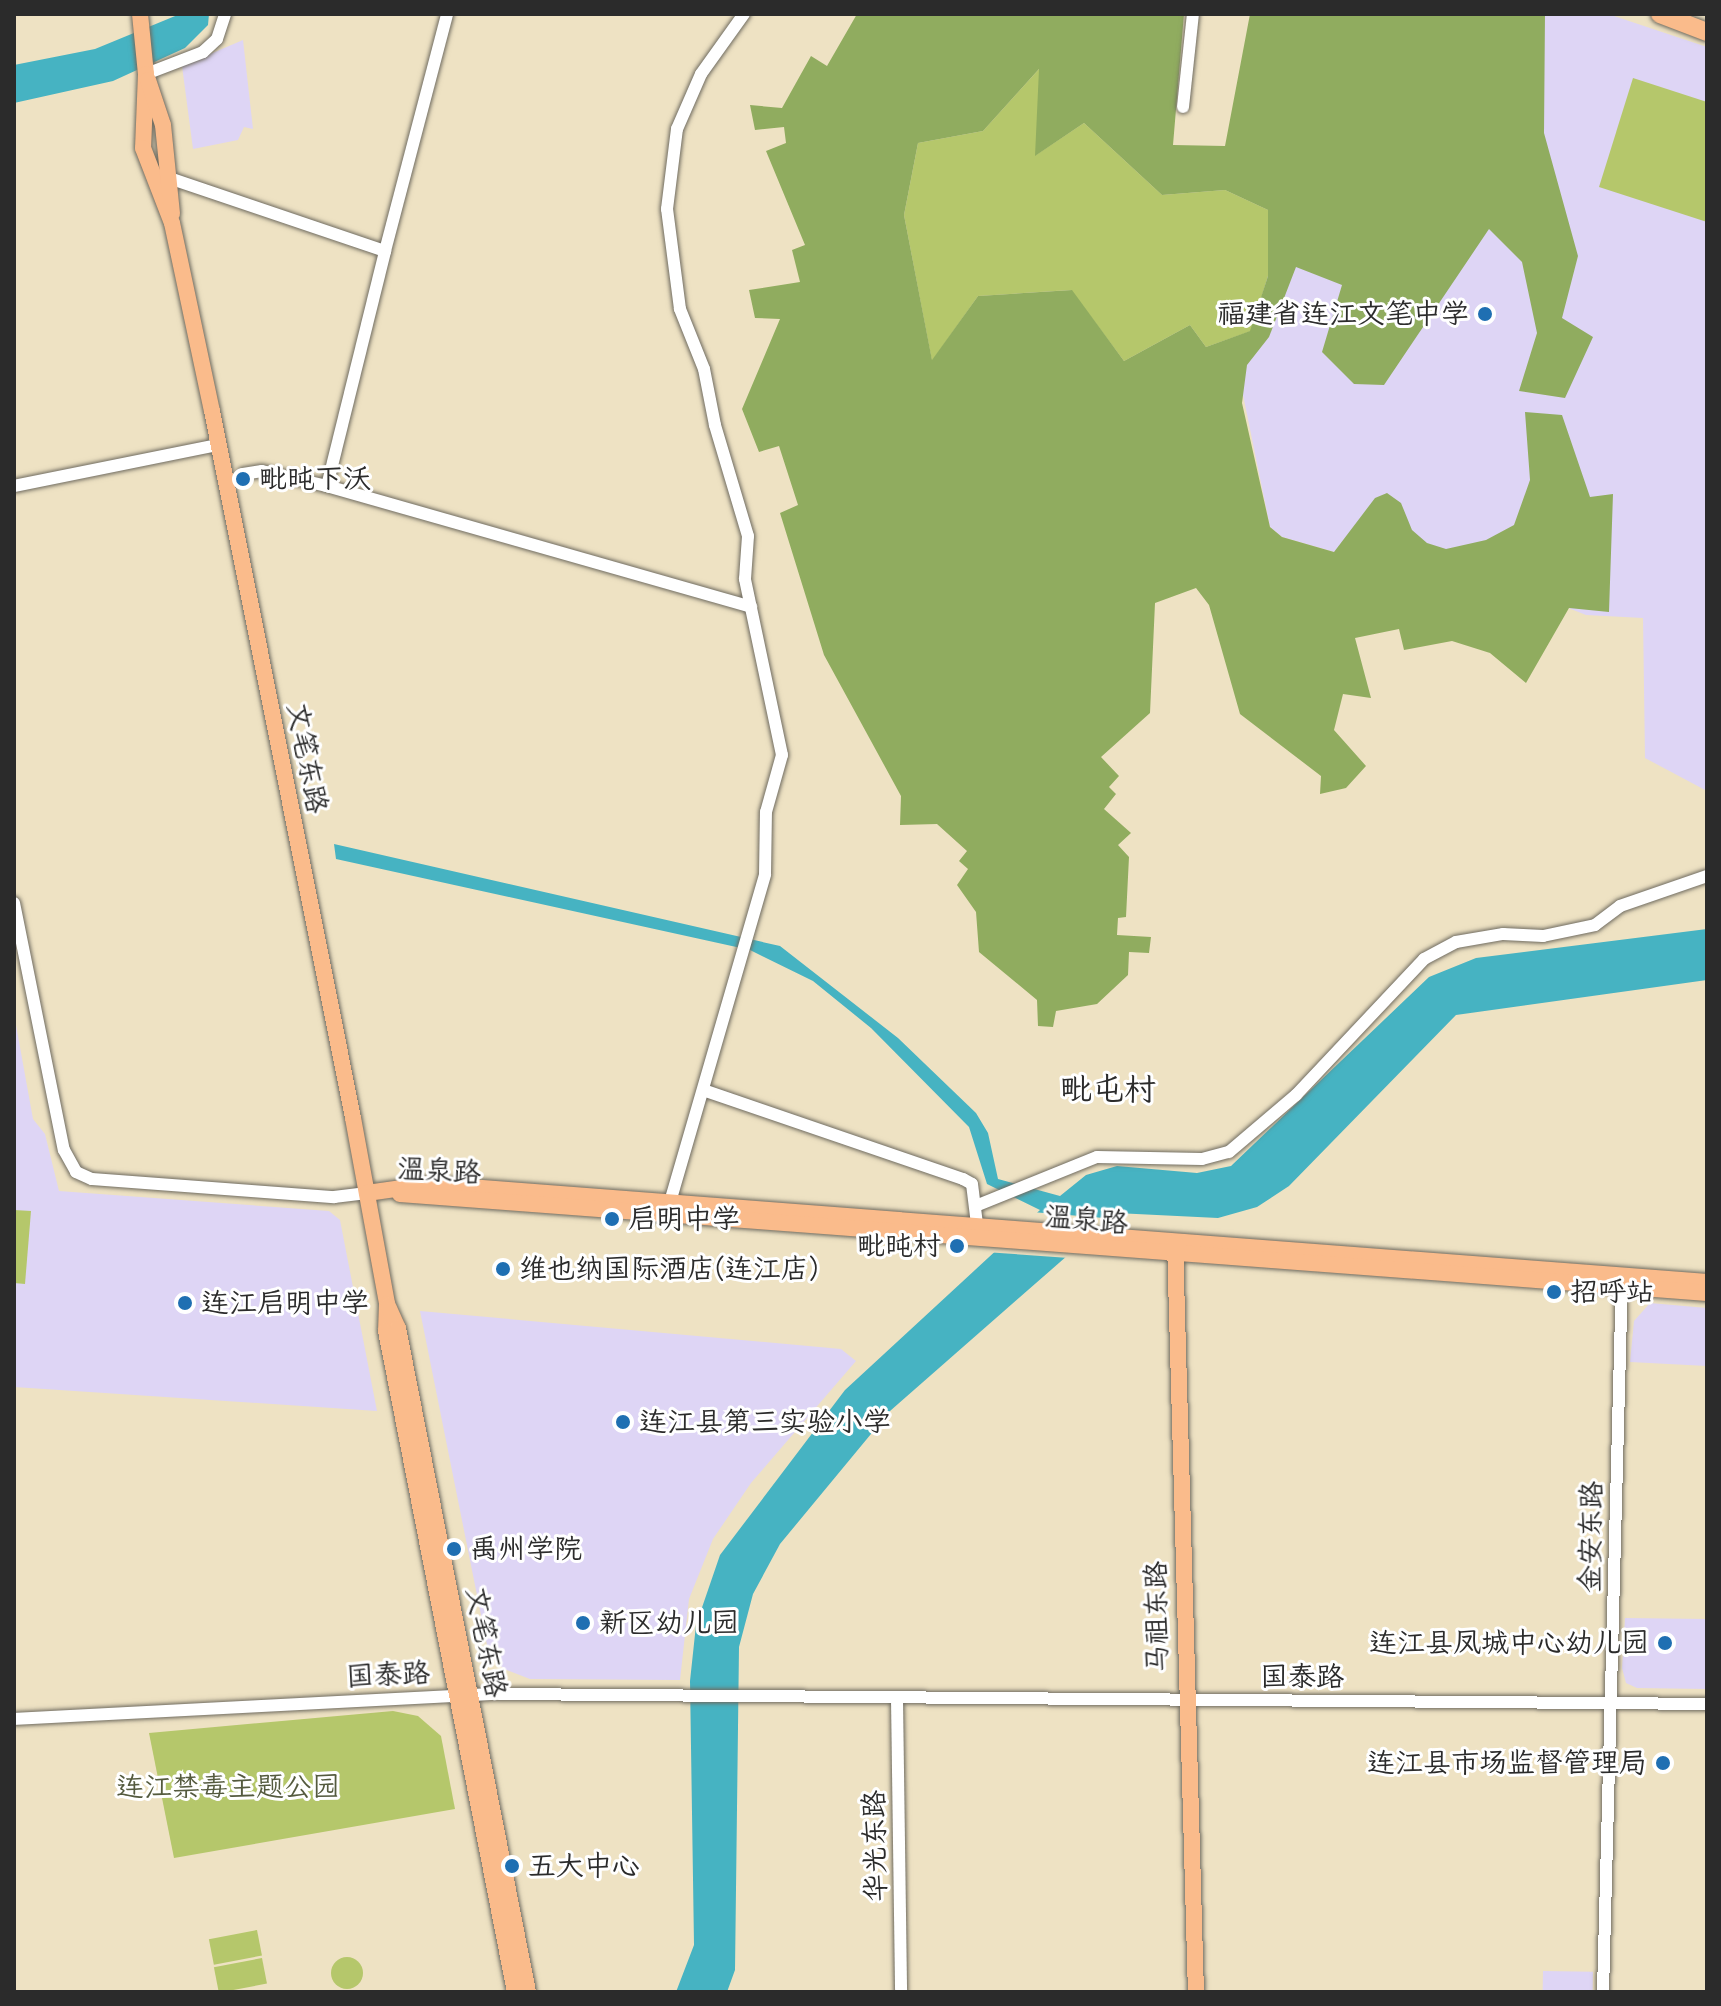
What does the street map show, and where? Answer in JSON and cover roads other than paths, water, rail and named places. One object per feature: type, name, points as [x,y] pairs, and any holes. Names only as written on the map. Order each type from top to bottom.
[{"type":"highway","points":[[1660,14],[1707,32]]},
{"type":"main road","name":"文笔东路","points":[[141,19],[146,74],[143,148],[172,223],[367,1193],[387,1304],[386,1331],[528,1992]]},
{"type":"main road","name":"文笔东路","points":[[146,74],[172,179],[172,223]]},
{"type":"main road","name":"温泉路","points":[[367,1193],[423,1183],[977,1224],[999,1232]]},
{"type":"main road","name":"温泉路","points":[[367,1193],[999,1232],[1622,1281],[1707,1282]]},
{"type":"main road","name":"马祖东路","points":[[1175,1247],[1196,1992]]},
{"type":"main road","name":"温泉路","points":[[1622,1281],[1707,1293]]},
{"type":"main road","name":"文笔东路","points":[[463,1695],[515,1992]]},
{"type":"street","points":[[146,74],[203,52],[217,39],[225,14]]},
{"type":"street","points":[[327,486],[447,14]]},
{"type":"street","points":[[670,1202],[706,1091],[765,874],[766,812],[782,755],[745,579],[748,536],[715,425],[704,369],[680,309],[667,209],[677,129],[701,74],[744,14]]},
{"type":"street","points":[[1183,107],[1193,14]]},
{"type":"street","points":[[172,179],[385,251]]},
{"type":"street","points":[[14,486],[218,445]]},
{"type":"street","points":[[243,474],[262,471],[327,486],[751,607]]},
{"type":"street","points":[[978,1205],[1036,1185],[1097,1157],[1202,1159],[1229,1152],[1296,1095],[1424,959],[1456,942],[1503,934],[1543,936],[1595,925],[1620,906],[1707,876]]},
{"type":"street","points":[[14,903],[64,1150],[76,1172],[92,1179],[328,1197],[367,1193]]},
{"type":"street","points":[[706,1091],[963,1179],[972,1184],[978,1205],[977,1224]]},
{"type":"street","name":"金安东路","points":[[1603,1992],[1622,1281]]},
{"type":"street","name":"国泰路","points":[[14,1719],[463,1695],[1707,1704]]},
{"type":"street","name":"华光东路","points":[[897,1699],[901,1992]]},
{"type":"water","points":[[180,14],[209,14],[208,25],[185,48],[113,81],[14,103],[14,65],[95,49]]},
{"type":"water","points":[[334,844],[780,946],[898,1038],[976,1113],[988,1133],[998,1179],[1060,1196],[1086,1175],[1117,1166],[1197,1173],[1231,1166],[1429,977],[1476,958],[1707,929],[1707,980],[1456,1015],[1289,1186],[1257,1207],[1218,1218],[1116,1213],[890,1411],[780,1544],[753,1594],[739,1647],[735,1970],[727,1992],[676,1992],[694,1945],[690,1681],[696,1625],[720,1555],[845,1390],[1040,1210],[987,1184],[969,1127],[871,1028],[813,981],[750,950],[336,859]]},
{"type":"place","name":"福建省连江文笔中学","points":[[1485,314]]},
{"type":"place","name":"毗旽下沃","points":[[243,479]]},
{"type":"place","name":"启明中学","points":[[612,1219]]},
{"type":"place","name":"毗旽村","points":[[957,1246]]},
{"type":"place","name":"维也纳国际酒店(连江店)","points":[[503,1269]]},
{"type":"place","name":"招呼站","points":[[1554,1292]]},
{"type":"place","name":"连江启明中学","points":[[185,1303]]},
{"type":"place","name":"连江县第三实验小学","points":[[623,1422]]},
{"type":"place","name":"禹州学院","points":[[454,1549]]},
{"type":"place","name":"新区幼儿园","points":[[583,1623]]},
{"type":"place","name":"连江县凤城中心幼儿园","points":[[1665,1643]]},
{"type":"place","name":"连江县市场监督管理局","points":[[1663,1763]]},
{"type":"place","name":"五大中心","points":[[512,1866]]},
{"type":"district","name":"毗屯村","points":[[1108,1090]]},
{"type":"park label","name":"连江禁毒主题公园","points":[[228,1787]]}]
